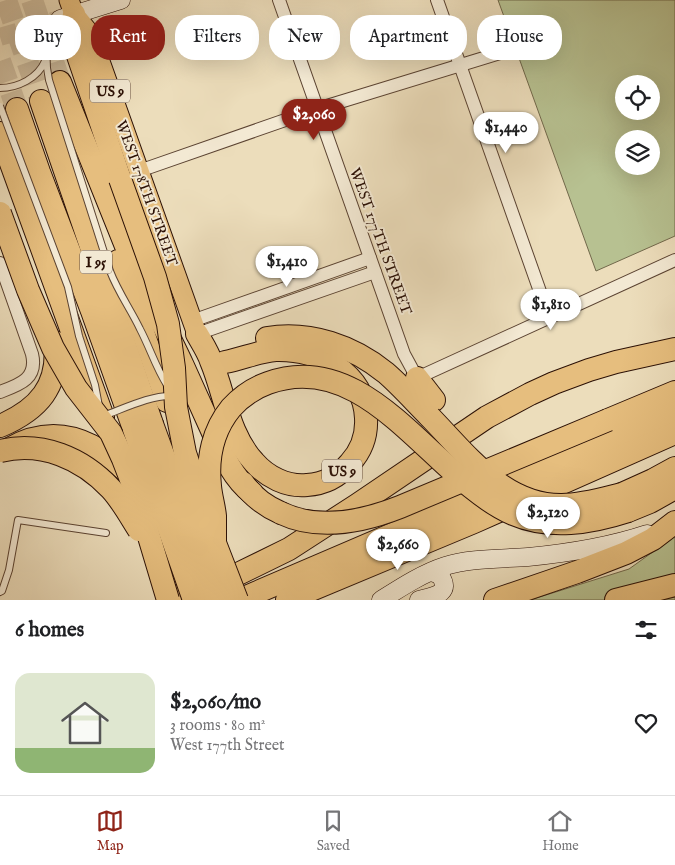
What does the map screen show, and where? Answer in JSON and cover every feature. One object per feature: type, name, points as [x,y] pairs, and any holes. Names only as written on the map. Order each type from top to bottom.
[{"type":"highway","name":"US 9","points":[[68,11],[75,47],[82,69],[163,301],[172,345],[178,419],[185,453],[215,543],[238,600]]},
{"type":"highway","name":"I 95","points":[[238,600],[176,399],[130,296],[60,82],[147,294],[182,364],[222,452],[236,476],[252,494]]},
{"type":"highway","name":"I 95","points":[[40,101],[143,426],[193,600]]},
{"type":"highway","name":"I 95","points":[[8,107],[39,172],[92,311],[143,426],[214,600]]},
{"type":"highway","points":[[0,133],[168,600],[238,574],[288,549],[487,418],[530,394],[589,370],[627,359],[675,349]]},
{"type":"highway","points":[[0,426],[24,415],[41,398],[52,380],[56,360],[55,337],[36,268],[24,199]]},
{"type":"highway","name":"US 9","points":[[0,213],[28,290],[53,348],[76,388],[111,433],[127,468],[178,563],[214,600]]},
{"type":"highway","name":"US 9","points":[[194,328],[211,360],[239,440],[247,454],[264,472],[280,481],[297,485],[320,483],[335,477],[347,467],[363,442],[366,428],[364,404],[358,388],[347,374],[316,356],[286,351],[266,352],[224,359],[245,344],[272,337],[306,337],[331,342],[358,355],[432,408]]},
{"type":"highway","points":[[194,328],[202,365],[231,458],[242,480],[252,494],[269,507],[295,519],[323,523],[350,522],[376,516],[614,429],[675,413]]},
{"type":"highway","points":[[215,543],[210,469],[212,446],[218,428],[230,410],[247,394],[264,384],[285,377],[316,376],[356,391],[387,413],[465,482],[486,498],[505,510],[523,518],[560,524],[594,520],[628,511],[650,502],[675,488]]},
{"type":"highway","points":[[417,378],[432,408],[482,470],[501,486],[538,502],[561,505],[589,502],[622,494],[675,468]]},
{"type":"highway","points":[[287,600],[311,580],[614,429],[675,392]]},
{"type":"highway","name":"US 9","points":[[168,600],[178,563],[176,495],[170,466],[172,436],[178,413],[176,399]]},
{"type":"highway","points":[[238,600],[311,580],[474,522],[675,433]]},
{"type":"highway","points":[[0,455],[22,442],[36,438],[50,436],[72,438],[97,449],[124,469],[146,494],[163,521],[193,600]]},
{"type":"highway","points":[[0,451],[17,448],[52,451],[75,461],[92,472],[111,489],[128,512],[149,547],[178,563]]},
{"type":"highway","points":[[494,600],[618,556],[653,539],[675,522]]},
{"type":"highway","points":[[616,600],[675,585]]},
{"type":"main road","points":[[68,11],[121,0]]},
{"type":"main road","name":"WEST 178TH STREET","points":[[68,11],[87,30],[92,39],[194,328]]},
{"type":"main road","points":[[381,600],[445,566],[465,562],[580,551],[633,539],[675,522]]},
{"type":"main road","points":[[419,600],[442,592],[444,583],[440,575],[432,572]]},
{"type":"street","name":"WEST 177TH STREET","points":[[278,0],[404,354],[417,378]]},
{"type":"street","points":[[437,0],[549,317]]},
{"type":"street","points":[[139,171],[317,109],[479,60]]},
{"type":"street","points":[[194,328],[370,258]]},
{"type":"street","points":[[417,378],[675,260]]},
{"type":"street","points":[[0,263],[32,354],[33,363],[30,375],[26,380],[19,385],[0,392]]},
{"type":"street","points":[[194,328],[375,272]]},
{"type":"lane","points":[[0,88],[15,86],[30,79],[40,70],[45,60]]},
{"type":"lane","points":[[46,60],[51,87],[113,278],[141,330],[159,370],[176,399]]},
{"type":"lane","points":[[8,107],[68,287],[80,336],[98,394],[102,420],[158,397],[176,399]]},
{"type":"lane","points":[[0,592],[10,570],[18,520],[106,533]]},
{"type":"green space","points":[[498,0],[675,0],[675,236],[596,271],[520,60],[562,60],[562,15],[503,15]]},
{"type":"green space","points":[[675,536],[675,600],[530,600],[629,569]]},
{"type":"tunnel","points":[[6,0],[41,101]]},
{"type":"tunnel","points":[[32,0],[60,82]]},
{"type":"tunnel","points":[[0,37],[15,32]]},
{"type":"tunnel","points":[[0,61],[17,109]]}]
